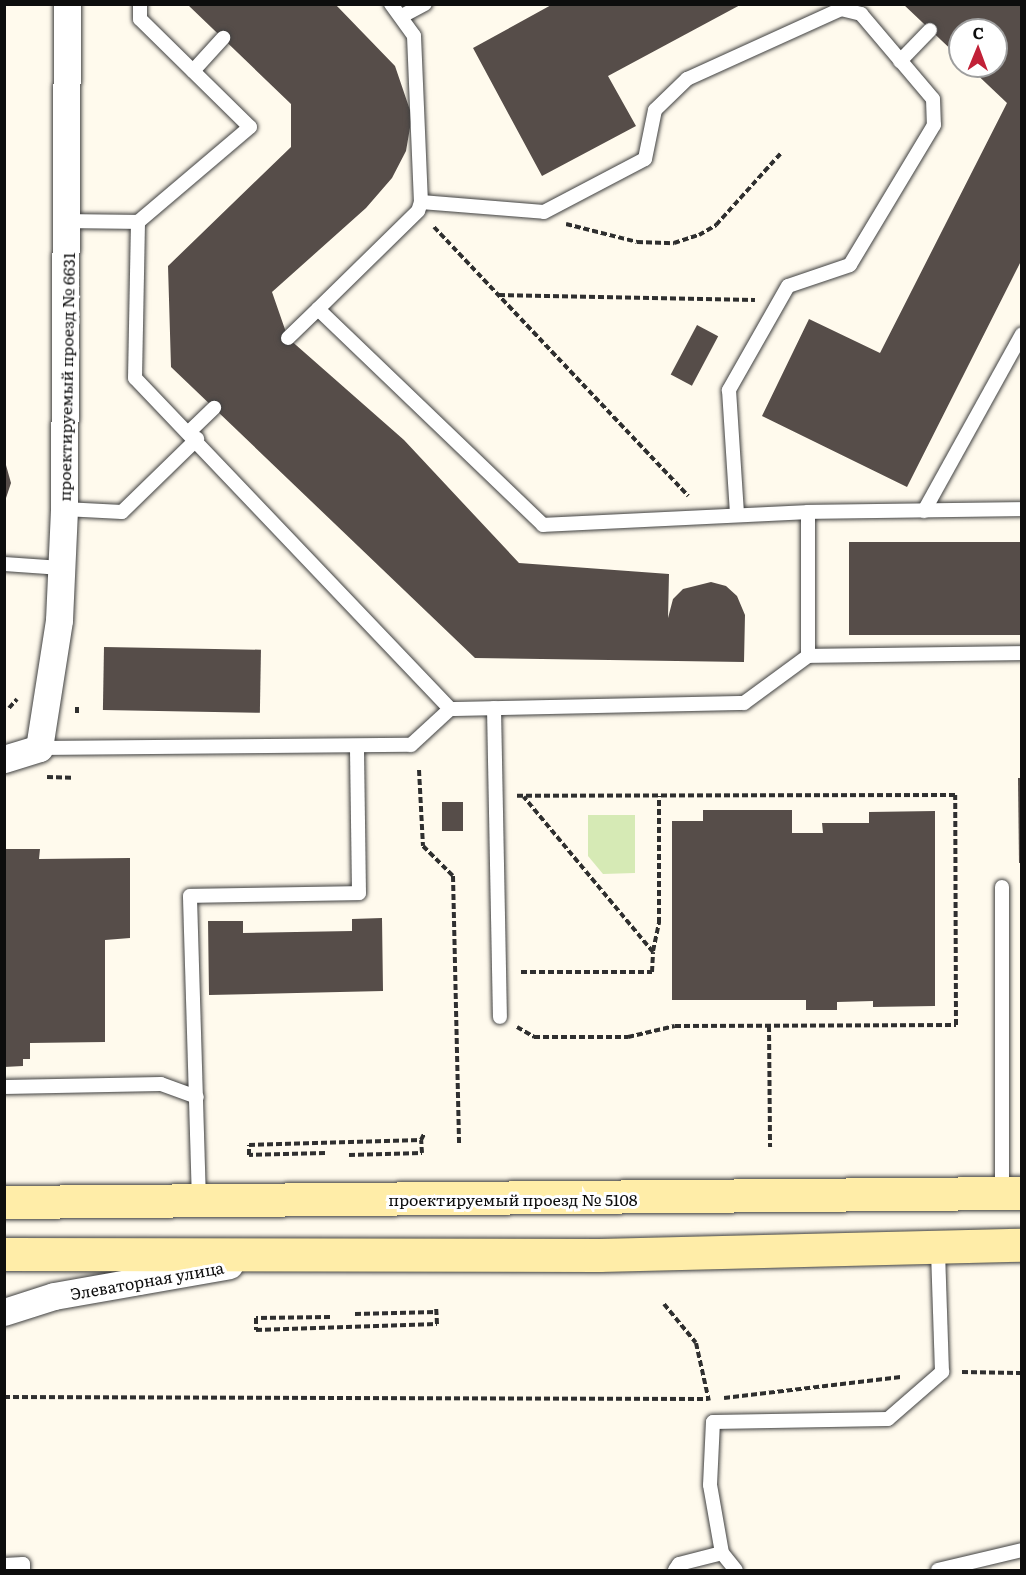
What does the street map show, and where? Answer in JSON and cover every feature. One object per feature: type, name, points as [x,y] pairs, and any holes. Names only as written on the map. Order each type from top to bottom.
[{"type":"main road","name":"проектируемый проезд № 5108","points":[[4,1202],[1012,1194]]},
{"type":"main road","points":[[4,1254],[292,1255],[938,1249],[1022,1245]]},
{"type":"street","name":"проектируемый проезд № 6631","points":[[39,748],[59,620],[62,568],[68,221],[67,4]]},
{"type":"street","points":[[4,759],[39,748]]},
{"type":"street","name":"Элеваторная улица","points":[[4,1312],[54,1296],[292,1255]]},
{"type":"lane","points":[[68,221],[138,222],[250,127],[140,19],[140,4]]},
{"type":"lane","points":[[288,338],[420,206],[414,36],[402,16],[391,4]]},
{"type":"lane","points":[[402,16],[425,4]]},
{"type":"lane","points":[[420,206],[544,212],[645,159],[656,110],[687,79],[841,9],[861,14],[933,99],[934,125],[850,265],[788,286],[729,390],[737,514]]},
{"type":"lane","points":[[900,61],[930,30]]},
{"type":"lane","points":[[193,71],[223,38]]},
{"type":"lane","points":[[138,222],[135,378],[193,435],[450,709]]},
{"type":"lane","points":[[318,309],[543,525],[737,514],[1022,509]]},
{"type":"lane","points":[[924,511],[1022,334]]},
{"type":"lane","points":[[64,509],[122,512],[193,435],[214,408]]},
{"type":"lane","points":[[808,512],[808,656]]},
{"type":"lane","points":[[4,564],[62,568]]},
{"type":"lane","points":[[39,748],[411,746],[450,709],[744,703],[808,656],[1022,653]]},
{"type":"lane","points":[[494,708],[500,1017]]},
{"type":"lane","points":[[200,1201],[190,896],[359,893],[357,746]]},
{"type":"lane","points":[[1002,887],[1012,1194]]},
{"type":"lane","points":[[4,1087],[161,1084],[197,1097]]},
{"type":"lane","points":[[736,1570],[722,1553],[710,1485],[713,1422],[888,1419],[942,1372],[938,1249]]},
{"type":"lane","points":[[938,1570],[1022,1550]]},
{"type":"lane","points":[[675,1570],[679,1564],[722,1553]]},
{"type":"lane","points":[[4,1565],[23,1564],[23,1570]]},
{"type":"path","points":[[544,212],[598,234],[637,242],[674,243],[716,225],[782,152]]},
{"type":"path","points":[[420,206],[498,295],[707,516]]},
{"type":"path","points":[[498,295],[780,300]]},
{"type":"path","points":[[419,770],[423,846],[453,876],[459,1143]]},
{"type":"path","points":[[495,796],[955,795],[956,1025],[675,1026],[628,1038],[534,1037],[500,1017]]},
{"type":"path","points":[[523,796],[652,952]]},
{"type":"path","points":[[499,972],[652,972],[652,952],[659,923],[659,796]]},
{"type":"path","points":[[769,1026],[770,1147]]},
{"type":"path","points":[[350,1155],[422,1153],[421,1140],[424,1134]]},
{"type":"path","points":[[325,1153],[249,1155],[249,1145],[421,1140]]},
{"type":"path","points":[[664,1304],[696,1343],[713,1422]]},
{"type":"path","points":[[330,1317],[256,1318],[256,1330],[437,1324],[436,1309],[354,1314]]},
{"type":"path","points":[[4,1397],[709,1399],[942,1372],[1022,1373]]},
{"type":"green space","points":[[588,815],[635,815],[635,873],[603,874],[588,856]]},
{"type":"building","points":[[553,4],[742,4],[608,76],[636,126],[542,176],[473,48]]},
{"type":"building","points":[[903,4],[1018,4],[1022,8],[1022,259],[907,487],[762,416],[809,319],[880,353],[1007,103],[981,78],[1008,78],[1008,18],[948,18],[948,47]]},
{"type":"building","points":[[188,5],[336,5],[395,66],[412,116],[406,151],[392,178],[366,208],[272,292],[288,338],[404,440],[519,563],[669,574],[668,618],[673,599],[683,589],[711,582],[726,586],[737,596],[745,615],[744,662],[475,658],[171,367],[168,266],[291,147],[291,104]]},
{"type":"building","points":[[697,325],[718,336],[692,386],[671,374]]},
{"type":"building","points":[[4,458],[11,483],[4,504]]},
{"type":"building","points":[[849,542],[1022,542],[1022,635],[849,635]]},
{"type":"building","points":[[104,647],[261,650],[260,713],[103,710]]},
{"type":"building","points":[[1018,778],[1022,778],[1022,863],[1019,863]]},
{"type":"building","points":[[442,802],[463,802],[463,831],[442,831]]},
{"type":"building","points":[[703,810],[792,810],[792,833],[823,833],[822,823],[869,823],[869,812],[935,811],[935,1006],[873,1007],[873,1001],[837,1002],[837,1010],[806,1010],[806,1000],[672,1000],[672,821],[703,821]]},
{"type":"building","points":[[4,849],[40,849],[39,859],[130,858],[130,938],[105,940],[105,1042],[30,1043],[30,1059],[23,1059],[23,1066],[4,1067]]},
{"type":"building","points":[[382,918],[383,991],[209,995],[208,921],[243,921],[243,933],[352,931],[352,919]]}]
